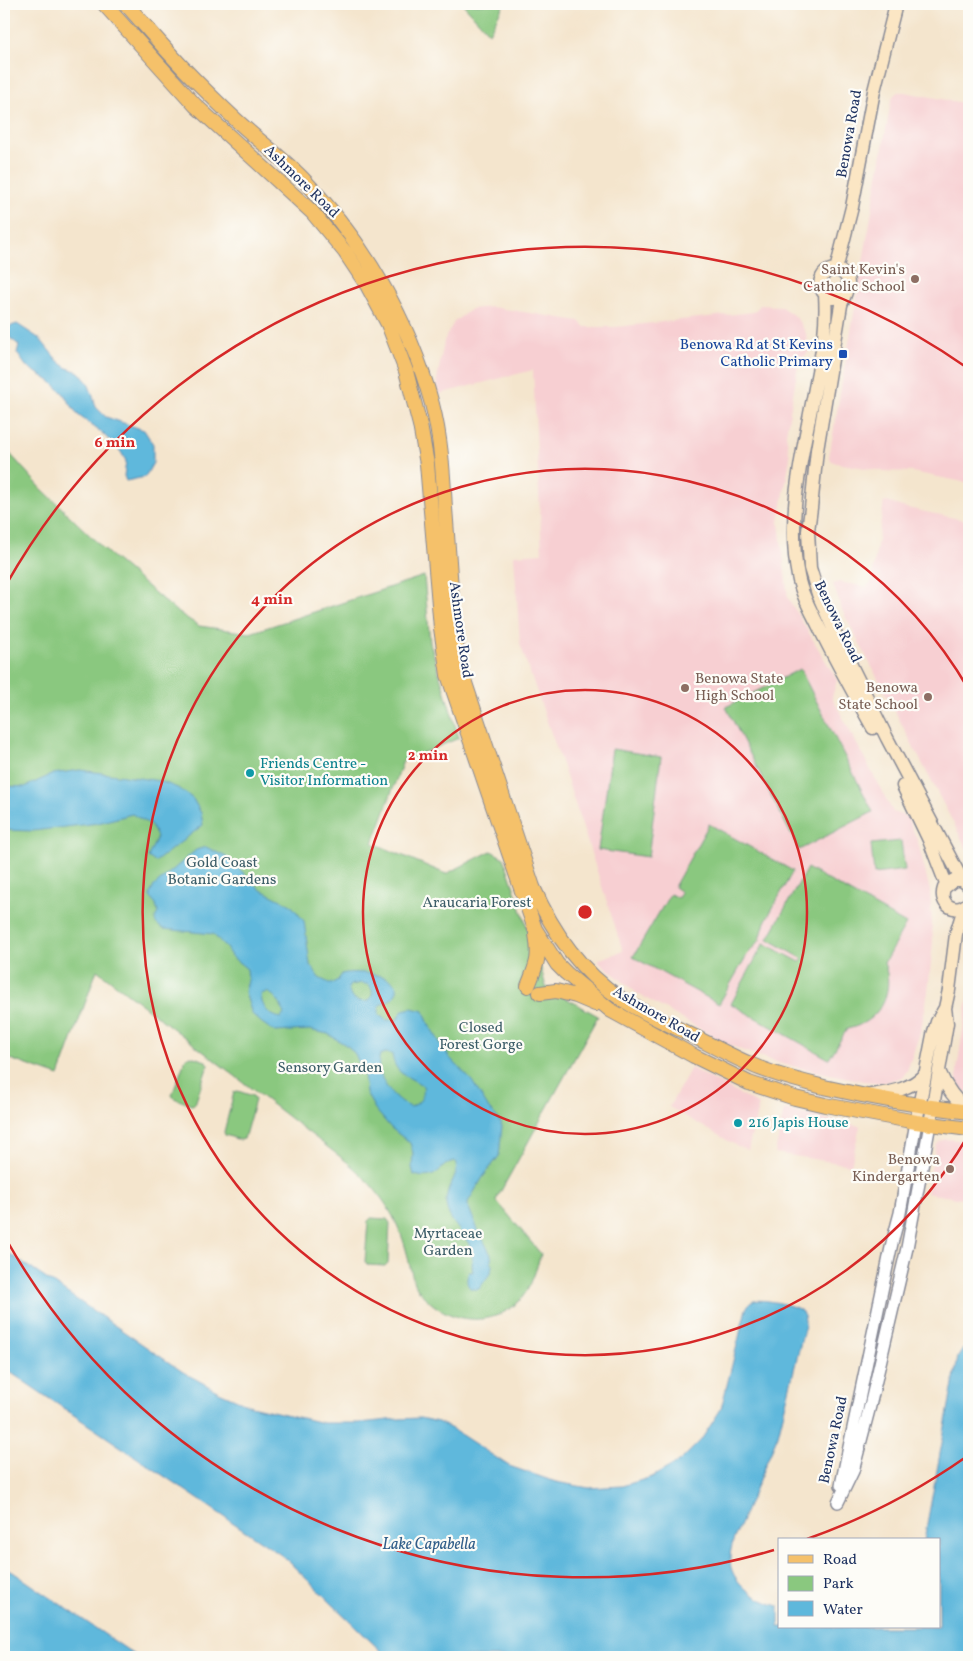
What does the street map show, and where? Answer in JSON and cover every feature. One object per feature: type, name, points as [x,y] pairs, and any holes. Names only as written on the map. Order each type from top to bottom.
[{"type":"main road","name":"Ashmore Road","points":[[104,4],[195,105],[312,212],[356,267],[388,324],[406,371],[420,426],[427,464],[440,628],[448,675],[535,929],[557,964],[610,1010],[749,1084],[818,1103],[916,1122],[969,1129]]},
{"type":"main road","name":"Ashmore Road","points":[[126,4],[197,82],[243,127],[284,161],[320,197],[373,270],[396,311],[417,358],[432,406],[442,462],[458,662],[533,886],[560,938],[571,952],[619,998],[753,1066],[799,1081],[864,1096],[918,1106],[969,1112]]},
{"type":"main road","name":"Benowa Road","points":[[836,270],[852,207],[874,89],[896,4]]},
{"type":"main road","points":[[836,270],[847,277],[848,286],[844,293],[833,298],[825,294],[820,287],[821,278],[827,271],[836,270]]},
{"type":"main road","name":"Benowa Road","points":[[844,293],[818,450],[808,531],[810,568],[818,594],[840,644],[883,731],[966,883]]},
{"type":"main road","name":"Benowa Road","points":[[825,294],[826,326],[796,505],[794,530],[798,576],[804,595],[825,640],[880,742],[929,840],[946,884],[942,896],[946,904],[962,906],[956,934],[954,964],[945,1008],[935,1028],[924,1074],[916,1122]]},
{"type":"main road","points":[[946,884],[954,880],[966,883]]},
{"type":"main road","points":[[535,929],[539,951],[534,989],[562,992],[610,1010]]},
{"type":"main road","name":"Benowa Road","points":[[930,1124],[947,1024],[945,1008]]},
{"type":"main road","points":[[939,1071],[950,1093],[969,1112]]},
{"type":"main road","points":[[864,1096],[907,1088],[917,1082],[924,1074]]},
{"type":"street","name":"Benowa Road","points":[[916,1122],[900,1212],[838,1502],[853,1470],[870,1406],[907,1248],[930,1124]]},
{"type":"shaded area","name":"Saint Kevin's Catholic School","points":[[898,92],[969,104],[969,483],[912,472],[883,471],[836,463],[829,457],[891,101]]},
{"type":"shaded area","name":"Benowa State High School","points":[[760,305],[780,306],[796,317],[806,333],[808,353],[799,361],[786,434],[790,458],[779,522],[788,598],[837,680],[832,697],[893,812],[907,817],[918,842],[930,891],[933,942],[928,992],[921,1030],[907,1071],[902,1077],[884,1083],[863,1081],[782,1064],[725,1043],[638,994],[597,960],[623,951],[563,767],[520,644],[514,555],[542,553],[533,370],[439,394],[437,380],[444,341],[454,322],[471,309],[492,307],[579,321],[585,327],[616,327],[754,312]]},
{"type":"shaded area","name":"Benowa State School","points":[[884,501],[902,507],[969,521],[969,853],[842,610],[833,584],[839,582],[867,587],[871,584]]},
{"type":"shaded area","points":[[969,992],[969,1093],[962,1089],[957,1081],[957,1069]]},
{"type":"shaded area","points":[[691,1068],[759,1105],[748,1150],[739,1147],[669,1107]]},
{"type":"shaded area","points":[[784,1110],[860,1126],[851,1165],[775,1153]]},
{"type":"shaded area","name":"Benowa Kindergarten","points":[[947,1139],[969,1141],[969,1200],[926,1193],[936,1145],[940,1141]]},
{"type":"green space","points":[[463,4],[504,4],[489,33]]},
{"type":"green space","name":"Gold Coast Botanic Gardens","points":[[4,447],[41,488],[110,555],[176,611],[199,626],[250,633],[424,576],[430,643],[459,738],[403,761],[373,843],[446,874],[491,851],[504,858],[534,948],[528,950],[540,965],[546,987],[598,1016],[496,1200],[541,1254],[528,1289],[521,1299],[509,1309],[496,1316],[468,1319],[453,1316],[428,1301],[416,1285],[405,1246],[395,1221],[375,1190],[366,1180],[347,1162],[97,970],[59,1076],[4,1057]]},
{"type":"green space","points":[[800,669],[873,812],[799,850],[726,707]]},
{"type":"green space","points":[[612,749],[661,757],[648,857],[598,850]]},
{"type":"green space","points":[[709,824],[793,871],[765,922],[760,940],[747,955],[719,1004],[633,957],[670,894],[678,898],[681,892],[674,887]]},
{"type":"green space","points":[[901,841],[905,870],[874,874],[871,844]]},
{"type":"green space","points":[[807,868],[906,924],[884,963],[888,985],[882,1005],[868,1020],[858,1026],[847,1029],[829,1059],[731,1004],[764,943],[800,962],[803,959],[768,939]]},
{"type":"green space","points":[[191,1056],[206,1061],[208,1065],[195,1104],[191,1105],[174,1098],[172,1095],[186,1058]]},
{"type":"green space","points":[[238,1091],[253,1096],[255,1100],[244,1139],[240,1140],[225,1135],[224,1132],[234,1092]]},
{"type":"green space","points":[[371,1218],[387,1219],[390,1223],[388,1263],[385,1266],[368,1265],[365,1262],[368,1221]]},
{"type":"water","points":[[17,324],[40,339],[57,360],[67,368],[79,372],[88,383],[96,407],[106,417],[144,430],[153,444],[153,463],[145,477],[126,481],[124,476],[126,461],[121,452],[102,433],[78,415],[63,393],[50,381],[26,366],[17,353],[19,345],[10,338],[8,327]]},
{"type":"water","points":[[80,770],[160,781],[180,789],[193,799],[201,813],[203,825],[155,862],[148,857],[157,837],[151,825],[132,814],[98,823],[33,831],[4,830],[4,786],[25,787],[53,774]]},
{"type":"water","points":[[206,847],[228,858],[261,890],[291,905],[304,921],[310,965],[319,978],[331,984],[338,980],[342,974],[367,973],[387,978],[394,982],[397,988],[395,995],[379,1006],[379,1015],[386,1020],[397,1020],[403,1010],[411,1008],[424,1011],[429,1025],[449,1057],[472,1081],[489,1109],[496,1116],[502,1126],[499,1156],[483,1177],[468,1202],[478,1230],[491,1255],[491,1272],[479,1289],[471,1289],[467,1283],[469,1272],[473,1272],[472,1251],[447,1210],[447,1193],[456,1173],[457,1163],[455,1161],[449,1163],[438,1172],[429,1176],[414,1175],[412,1167],[413,1153],[410,1143],[391,1128],[375,1109],[366,1093],[364,1074],[355,1054],[349,1047],[328,1034],[309,1030],[275,1032],[252,1014],[245,992],[248,980],[247,969],[231,956],[213,934],[164,929],[156,922],[155,918],[158,913],[156,904],[150,897],[154,886],[196,850]],"holes":[[[362,983],[369,985],[372,989],[369,1001],[355,999],[350,995],[348,988],[350,985]],[[267,992],[276,998],[284,1014],[281,1018],[266,1010],[262,1003],[261,994]],[[385,1053],[392,1054],[399,1071],[423,1086],[421,1099],[417,1103],[411,1107],[404,1104],[391,1093],[379,1070],[380,1055]]]},
{"type":"water","name":"Lake Capabella","points":[[4,1250],[183,1372],[219,1392],[251,1406],[323,1423],[360,1423],[420,1418],[438,1422],[454,1430],[509,1466],[556,1482],[589,1488],[622,1486],[652,1477],[680,1461],[701,1440],[721,1409],[748,1305],[758,1300],[785,1304],[802,1312],[805,1325],[778,1435],[733,1541],[730,1555],[734,1574],[739,1582],[754,1595],[778,1606],[778,1628],[940,1628],[940,1538],[924,1538],[958,1357],[965,1346],[969,1345],[969,1657],[387,1657],[284,1557],[4,1368]]},
{"type":"water","points":[[4,1566],[138,1657],[4,1657]]},
{"type":"place","name":"Saint Kevin's Catholic School","points":[[915,279]]},
{"type":"place","name":"Benowa Rd at St Kevins Catholic Primary","points":[[843,354]]},
{"type":"place","name":"Benowa State High School","points":[[685,688]]},
{"type":"place","name":"Benowa State School","points":[[928,697]]},
{"type":"place","name":"Friends Centre - Visitor Information","points":[[250,773]]},
{"type":"place","name":"216 Japis House","points":[[738,1123]]},
{"type":"place","name":"Benowa Kindergarten","points":[[950,1169]]},
{"type":"park label","name":"Araucaria Forest","points":[[477,903]]},
{"type":"park label","name":"Closed Forest Gorge","points":[[481,1036]]},
{"type":"park label","name":"Sensory Garden","points":[[330,1068]]},
{"type":"park label","name":"Myrtaceae Garden","points":[[448,1242]]}]
